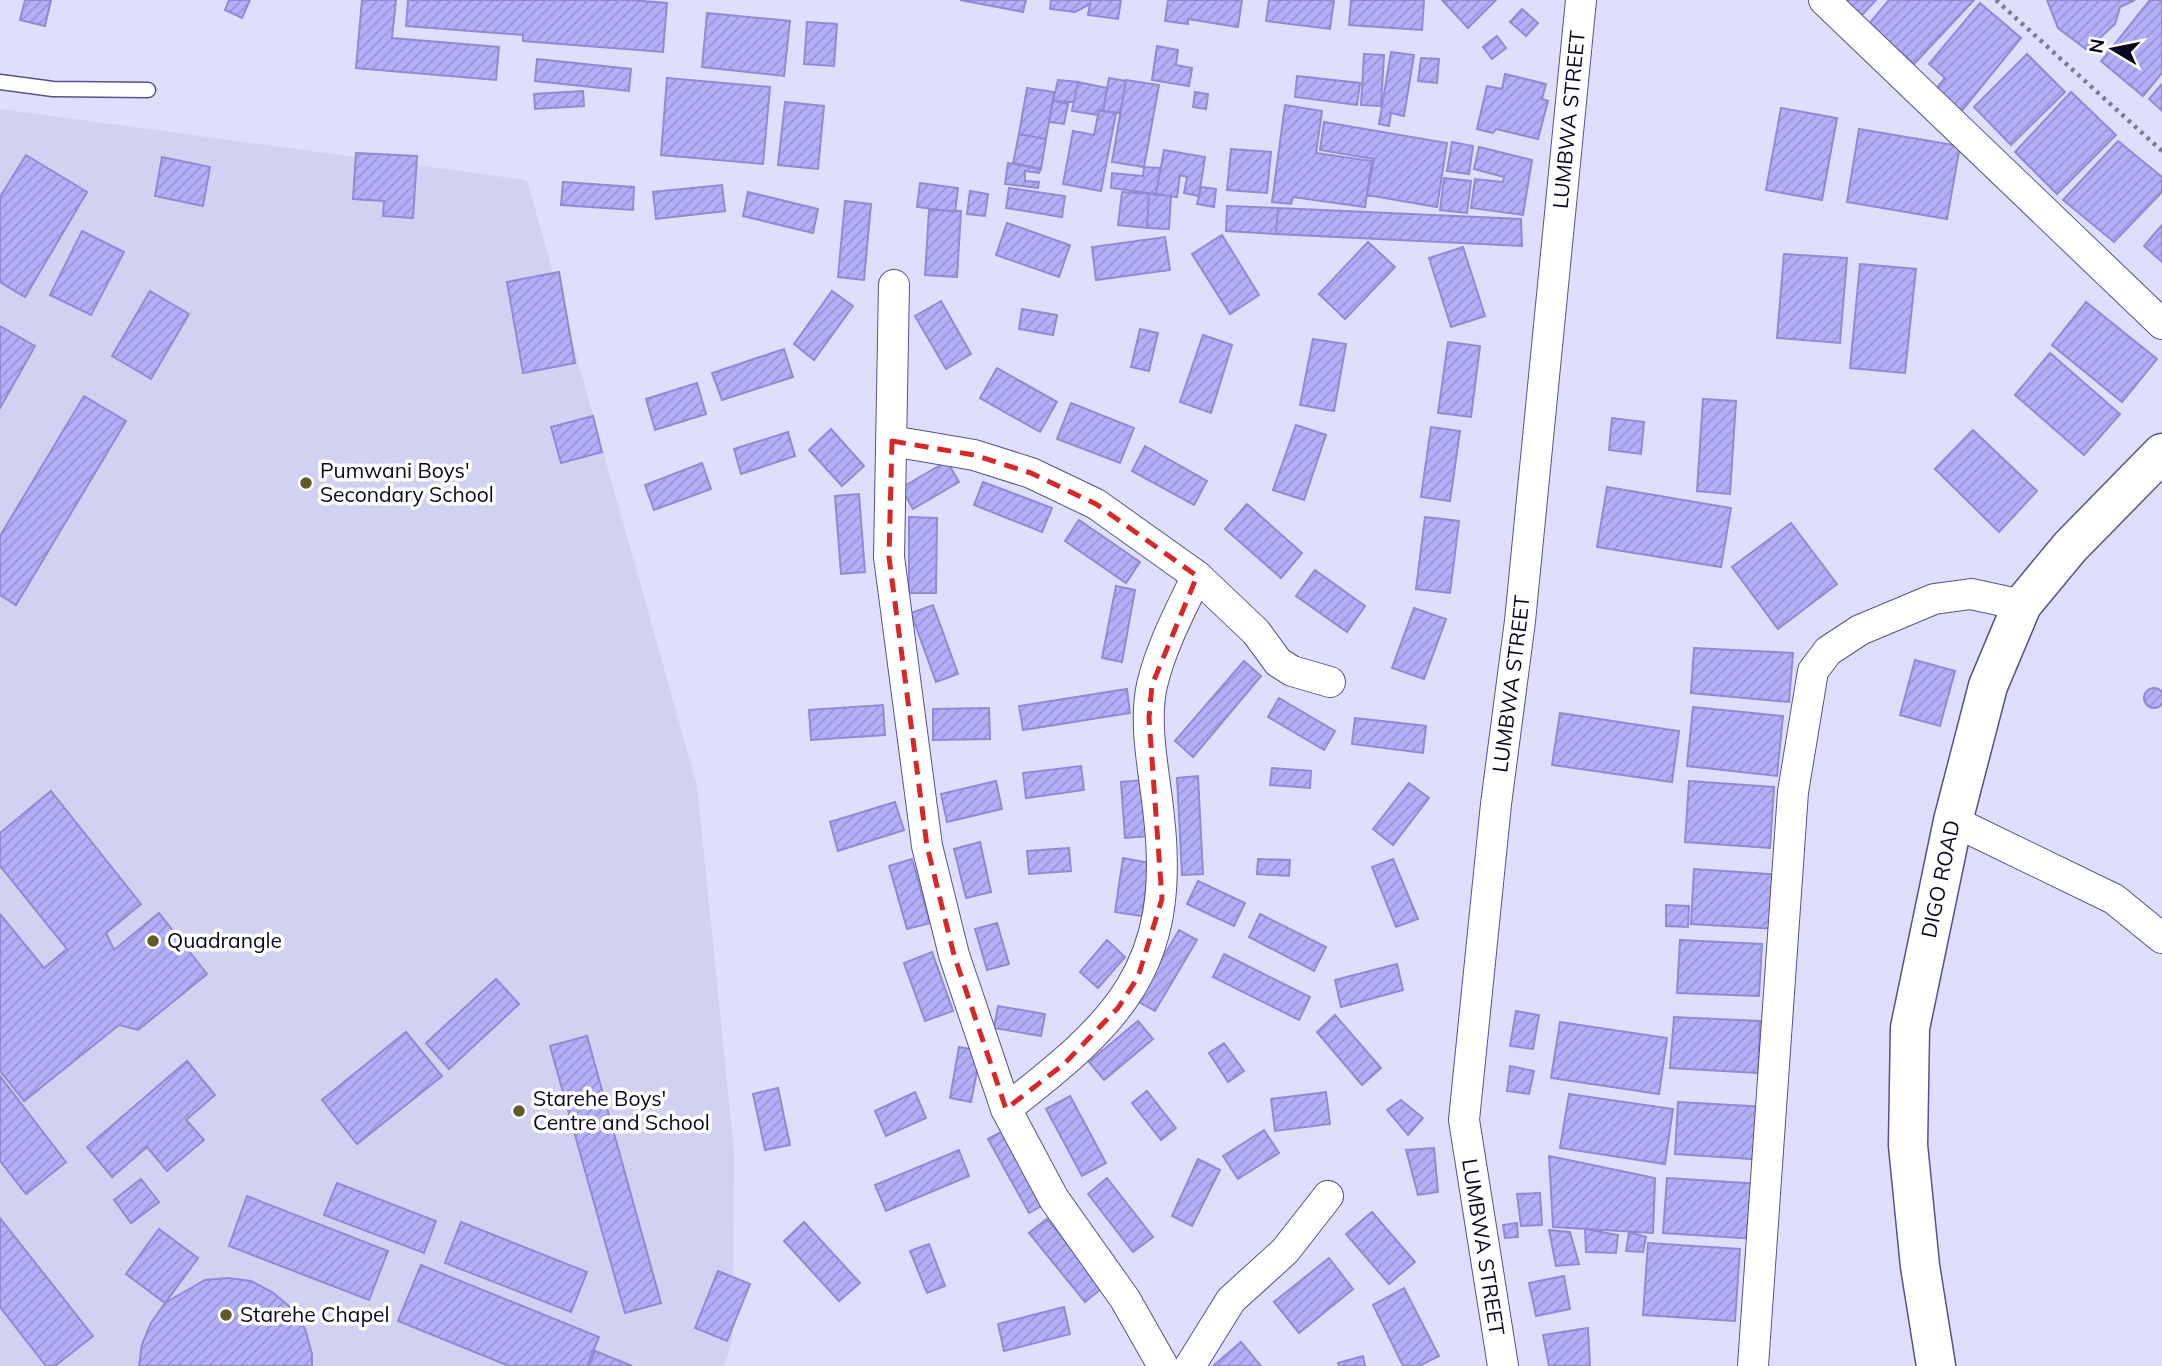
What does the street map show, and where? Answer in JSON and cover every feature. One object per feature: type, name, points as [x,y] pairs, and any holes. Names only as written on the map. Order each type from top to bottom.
[{"type":"main road","name":"DIGO ROAD","points":[[1936,1366],[1920,1266],[1908,1145],[1910,1028],[1953,821],[1988,687],[2022,605],[2070,547],[2162,453]]},
{"type":"street","name":"LUMBWA STREET","points":[[1503,1366],[1464,1120],[1496,804],[1520,621],[1561,178],[1581,0]]},
{"type":"street","points":[[1824,0],[2162,324]]},
{"type":"street","points":[[894,285],[888,558],[927,846],[954,956],[1006,1109],[1054,1199],[1125,1299],[1163,1366]]},
{"type":"street","points":[[892,441],[974,455],[1031,473],[1096,504],[1197,576],[1256,632],[1278,662],[1292,671],[1329,682]]},
{"type":"street","points":[[1006,1109],[1064,1064],[1118,1009],[1138,977],[1154,933],[1162,900],[1163,854],[1149,718],[1152,685],[1168,636],[1197,576]]},
{"type":"street","points":[[1753,1366],[1793,792],[1813,671],[1828,651],[1860,630],[1934,598],[1971,594],[2022,605]]},
{"type":"street","points":[[1953,821],[2114,899],[2162,938]]},
{"type":"street","points":[[1190,1366],[1231,1300],[1285,1251],[1328,1196]]},
{"type":"lane","points":[[0,82],[53,89],[148,90]]},
{"type":"path","points":[[1996,0],[2162,151]]},
{"type":"highlighted area","points":[[892,441],[974,455],[1031,473],[1096,504],[1197,576],[1152,685],[1149,718],[1162,899],[1138,977],[1118,1008],[1064,1064],[1006,1109],[954,955],[927,846],[889,557]]},
{"type":"shaded area","name":"Pumwani Boys' Secondary School","points":[[0,109],[527,180],[697,786],[734,1150],[733,1338],[724,1366],[0,1366]]},
{"type":"building","points":[[25,0],[51,0],[45,26],[20,20]]},
{"type":"building","points":[[229,0],[250,0],[242,18],[225,10]]},
{"type":"building","points":[[362,0],[396,0],[392,38],[499,47],[496,80],[356,68]]},
{"type":"building","points":[[408,0],[630,0],[667,3],[663,52],[523,41],[523,35],[406,26]]},
{"type":"building","points":[[960,0],[1026,0],[1023,12]]},
{"type":"building","points":[[1051,0],[1121,0],[1118,19],[1088,15],[1090,4],[1075,12],[1050,9]]},
{"type":"building","points":[[1168,0],[1242,0],[1238,27],[1188,19],[1188,24],[1165,21]]},
{"type":"building","points":[[1269,0],[1334,0],[1330,29],[1266,21]]},
{"type":"building","points":[[1351,0],[1424,0],[1422,30],[1349,25]]},
{"type":"building","points":[[1442,0],[1496,0],[1468,28]]},
{"type":"building","points":[[1841,0],[1876,0],[1860,17]]},
{"type":"building","points":[[1889,0],[1974,0],[1914,64],[1869,24]]},
{"type":"building","points":[[2047,0],[2135,0],[2120,7],[2115,24],[2087,50],[2058,28]]},
{"type":"building","points":[[2150,0],[2162,0],[2162,73],[2143,96],[2101,61]]},
{"type":"building","points":[[1980,3],[2021,38],[1960,113],[1934,91],[1945,78],[1929,64]]},
{"type":"building","points":[[1522,9],[1538,23],[1526,36],[1510,22]]},
{"type":"building","points":[[707,13],[790,21],[784,76],[702,67]]},
{"type":"building","points":[[807,22],[837,24],[834,66],[804,64]]},
{"type":"building","points":[[1497,36],[1506,48],[1492,59],[1483,47]]},
{"type":"building","points":[[1157,46],[1178,50],[1176,65],[1192,68],[1189,86],[1152,80]]},
{"type":"building","points":[[1391,52],[1414,55],[1404,116],[1391,113],[1389,126],[1379,124]]},
{"type":"building","points":[[1364,54],[1384,55],[1381,106],[1361,105]]},
{"type":"building","points":[[2027,54],[2065,92],[2011,145],[1974,107]]},
{"type":"building","points":[[1421,58],[1439,59],[1437,83],[1418,81]]},
{"type":"building","points":[[537,59],[631,69],[629,91],[535,81]]},
{"type":"building","points":[[1505,74],[1546,84],[1542,99],[1548,101],[1538,139],[1496,129],[1493,133],[1477,129],[1487,86],[1502,89]]},
{"type":"building","points":[[1297,76],[1360,83],[1357,105],[1295,97]]},
{"type":"building","points":[[667,78],[770,87],[763,164],[661,155]]},
{"type":"building","points":[[1109,78],[1126,81],[1120,113],[1103,111]]},
{"type":"building","points":[[1058,80],[1078,82],[1074,102],[1053,101]]},
{"type":"building","points":[[1126,80],[1159,85],[1144,167],[1112,162]]},
{"type":"building","points":[[1078,82],[1107,88],[1103,111],[1099,110],[1098,115],[1072,111]]},
{"type":"building","points":[[2162,84],[2162,111],[2149,99]]},
{"type":"building","points":[[1027,88],[1054,92],[1046,139],[1019,134]]},
{"type":"building","points":[[583,91],[584,106],[535,109],[534,94]]},
{"type":"building","points":[[1195,92],[1208,94],[1206,109],[1193,107]]},
{"type":"building","points":[[2071,92],[2116,135],[2057,194],[2015,152]]},
{"type":"building","points":[[1053,101],[1068,104],[1064,124],[1049,122]]},
{"type":"building","points":[[785,102],[824,106],[818,169],[778,165]]},
{"type":"building","points":[[1285,105],[1322,111],[1316,153],[1372,161],[1365,207],[1293,197],[1291,204],[1272,202]]},
{"type":"building","points":[[1781,108],[1837,118],[1822,200],[1766,190]]},
{"type":"building","points":[[1099,110],[1116,113],[1101,191],[1063,184],[1073,131],[1094,135]]},
{"type":"building","points":[[1324,122],[1447,143],[1437,207],[1367,195],[1374,159],[1320,150]]},
{"type":"building","points":[[1859,129],[1960,146],[1947,219],[1847,202]]},
{"type":"building","points":[[1019,134],[1046,139],[1041,169],[1013,163]]},
{"type":"building","points":[[2118,141],[2162,177],[2162,192],[2114,242],[2063,200]]},
{"type":"building","points":[[1452,142],[1473,146],[1469,174],[1447,171]]},
{"type":"building","points":[[1479,147],[1532,160],[1523,215],[1471,208],[1475,179],[1503,182],[1504,177],[1474,169]]},
{"type":"building","points":[[1231,149],[1271,152],[1267,193],[1227,190]]},
{"type":"building","points":[[1164,150],[1205,157],[1199,196],[1184,193],[1187,177],[1180,175],[1177,197],[1156,194]]},
{"type":"building","points":[[356,153],[417,156],[413,218],[383,216],[384,201],[353,199]]},
{"type":"building","points":[[26,155],[87,192],[25,297],[0,282],[0,197]]},
{"type":"building","points":[[162,157],[210,167],[203,206],[155,196]]},
{"type":"building","points":[[1008,163],[1041,169],[1039,173],[1025,171],[1025,181],[1039,182],[1038,188],[1005,184]]},
{"type":"building","points":[[1144,167],[1160,168],[1156,194],[1111,188],[1112,173],[1143,176]]},
{"type":"building","points":[[1444,178],[1471,181],[1467,213],[1440,210]]},
{"type":"building","points":[[563,182],[634,187],[633,210],[561,205]]},
{"type":"building","points":[[920,183],[958,188],[955,212],[917,207]]},
{"type":"building","points":[[722,185],[725,211],[656,219],[653,192]]},
{"type":"building","points":[[1201,187],[1216,189],[1214,207],[1197,204]]},
{"type":"building","points":[[1009,188],[1065,196],[1062,217],[1006,208]]},
{"type":"building","points":[[970,191],[988,194],[985,216],[967,214]]},
{"type":"building","points":[[748,192],[818,209],[813,233],[743,216]]},
{"type":"building","points":[[1122,192],[1149,194],[1147,228],[1118,225]]},
{"type":"building","points":[[1149,194],[1171,196],[1169,229],[1147,228]]},
{"type":"building","points":[[845,201],[871,204],[864,280],[838,277]]},
{"type":"building","points":[[1227,206],[1278,208],[1276,234],[1226,231]]},
{"type":"building","points":[[1278,208],[1521,219],[1522,246],[1276,234]]},
{"type":"building","points":[[929,210],[961,211],[957,277],[925,275]]},
{"type":"building","points":[[1007,223],[1070,245],[1059,277],[996,255]]},
{"type":"building","points":[[2162,225],[2162,262],[2144,246]]},
{"type":"building","points":[[82,231],[124,252],[91,315],[50,295]]},
{"type":"building","points":[[1222,235],[1259,295],[1230,314],[1192,254]]},
{"type":"building","points":[[1165,237],[1170,270],[1096,280],[1092,247]]},
{"type":"building","points":[[1368,242],[1395,267],[1345,319],[1319,294]]},
{"type":"building","points":[[1463,247],[1485,316],[1451,327],[1429,258]]},
{"type":"building","points":[[1784,254],[1847,258],[1840,343],[1777,338]]},
{"type":"building","points":[[1860,264],[1916,269],[1905,373],[1850,368]]},
{"type":"building","points":[[559,272],[575,363],[523,373],[507,282]]},
{"type":"building","points":[[150,291],[189,314],[151,379],[112,356]]},
{"type":"building","points":[[832,291],[853,306],[814,360],[794,344]]},
{"type":"building","points":[[941,301],[971,354],[946,369],[915,316]]},
{"type":"building","points":[[2086,302],[2157,359],[2122,402],[2052,345]]},
{"type":"building","points":[[1022,309],[1057,315],[1053,335],[1019,329]]},
{"type":"building","points":[[0,326],[35,346],[0,408]]},
{"type":"building","points":[[1140,329],[1158,333],[1149,371],[1131,367]]},
{"type":"building","points":[[1203,335],[1232,345],[1211,413],[1180,402]]},
{"type":"building","points":[[1313,339],[1346,344],[1334,411],[1300,405]]},
{"type":"building","points":[[1448,342],[1480,346],[1471,417],[1438,413]]},
{"type":"building","points":[[784,349],[793,377],[722,400],[712,373]]},
{"type":"building","points":[[2050,353],[2120,414],[2084,455],[2015,395]]},
{"type":"building","points":[[997,368],[1057,402],[1040,432],[980,398]]},
{"type":"building","points":[[697,383],[706,414],[655,430],[646,399]]},
{"type":"building","points":[[84,396],[126,421],[16,605],[0,595],[0,536]]},
{"type":"building","points":[[1703,399],[1736,401],[1730,494],[1697,491]]},
{"type":"building","points":[[1071,403],[1134,428],[1120,463],[1057,439]]},
{"type":"building","points":[[593,416],[602,452],[561,463],[551,427]]},
{"type":"building","points":[[1612,418],[1644,422],[1641,454],[1609,450]]},
{"type":"building","points":[[1296,425],[1326,435],[1304,500],[1273,490]]},
{"type":"building","points":[[1431,427],[1460,431],[1450,501],[1421,497]]},
{"type":"building","points":[[831,429],[864,466],[842,486],[809,450]]},
{"type":"building","points":[[1973,430],[2037,491],[1999,532],[1935,469]]},
{"type":"building","points":[[788,432],[795,456],[741,474],[734,449]]},
{"type":"building","points":[[1145,446],[1207,481],[1194,505],[1132,471]]},
{"type":"building","points":[[947,461],[959,482],[913,509],[901,488]]},
{"type":"building","points":[[702,463],[711,489],[654,510],[645,485]]},
{"type":"building","points":[[983,482],[1052,508],[1042,532],[974,505]]},
{"type":"building","points":[[1607,487],[1731,508],[1721,567],[1597,547]]},
{"type":"building","points":[[859,494],[865,572],[841,574],[835,496]]},
{"type":"building","points":[[1247,504],[1302,553],[1281,578],[1225,529]]},
{"type":"building","points":[[909,517],[937,518],[936,593],[909,593]]},
{"type":"building","points":[[1425,517],[1459,521],[1450,593],[1416,589]]},
{"type":"building","points":[[1079,520],[1140,562],[1126,583],[1065,541]]},
{"type":"building","points":[[1791,523],[1837,584],[1778,629],[1732,567]]},
{"type":"building","points":[[1315,570],[1365,606],[1347,632],[1296,596]]},
{"type":"building","points":[[1116,586],[1135,590],[1122,662],[1102,658]]},
{"type":"building","points":[[933,605],[958,674],[936,682],[911,613]]},
{"type":"building","points":[[1414,608],[1446,619],[1424,679],[1392,668]]},
{"type":"building","points":[[1694,648],[1793,653],[1789,702],[1691,693]]},
{"type":"building","points":[[1915,660],[1955,671],[1940,726],[1900,715]]},
{"type":"building","points":[[1244,661],[1261,676],[1193,757],[1175,741]]},
{"type":"building","points":[[2154,688],[2161,691],[2164,698],[2161,705],[2154,708],[2147,705],[2144,698],[2147,691]]},
{"type":"building","points":[[1127,689],[1130,713],[1023,730],[1019,706]]},
{"type":"building","points":[[1279,698],[1335,731],[1324,750],[1268,717]]},
{"type":"building","points":[[883,705],[885,735],[811,740],[809,710]]},
{"type":"building","points":[[1693,707],[1783,716],[1777,776],[1687,766]]},
{"type":"building","points":[[989,708],[990,739],[933,740],[933,709]]},
{"type":"building","points":[[1560,713],[1679,731],[1672,782],[1552,765]]},
{"type":"building","points":[[1355,718],[1426,726],[1423,753],[1352,744]]},
{"type":"building","points":[[1081,766],[1084,790],[1026,798],[1023,773]]},
{"type":"building","points":[[1272,768],[1311,771],[1310,788],[1270,785]]},
{"type":"building","points":[[1198,776],[1203,874],[1182,875],[1177,778]]},
{"type":"building","points":[[1145,780],[1149,836],[1125,838],[1121,782]]},
{"type":"building","points":[[996,781],[1002,809],[947,822],[941,794]]},
{"type":"building","points":[[1689,781],[1774,787],[1770,848],[1685,842]]},
{"type":"building","points":[[1409,783],[1429,798],[1393,845],[1373,829]]},
{"type":"building","name":"Quadrangle","points":[[51,791],[141,904],[106,933],[114,950],[159,913],[207,974],[138,1030],[119,1025],[24,1101],[0,1071],[0,914],[44,968],[67,949],[0,866],[0,833]]},
{"type":"building","points":[[895,802],[904,830],[838,851],[830,822]]},
{"type":"building","points":[[980,842],[991,892],[966,898],[954,849]]},
{"type":"building","points":[[1069,848],[1071,871],[1029,874],[1027,851]]},
{"type":"building","points":[[1123,858],[1150,863],[1142,916],[1115,912]]},
{"type":"building","points":[[912,859],[930,923],[907,929],[889,866]]},
{"type":"building","points":[[1258,859],[1290,860],[1289,876],[1257,874]]},
{"type":"building","points":[[1393,859],[1418,919],[1396,927],[1372,867]]},
{"type":"building","points":[[1694,869],[1782,875],[1778,929],[1691,924]]},
{"type":"building","points":[[1198,881],[1245,903],[1234,926],[1187,904]]},
{"type":"building","points":[[1666,905],[1689,906],[1688,927],[1666,926]]},
{"type":"building","points":[[1260,914],[1326,947],[1314,971],[1249,937]]},
{"type":"building","points":[[997,923],[1009,964],[987,970],[975,929]]},
{"type":"building","points":[[1179,930],[1197,940],[1155,1011],[1137,1001]]},
{"type":"building","points":[[1107,940],[1125,957],[1098,988],[1080,972]]},
{"type":"building","points":[[1680,940],[1762,944],[1759,996],[1677,993]]},
{"type":"building","points":[[932,952],[953,1011],[925,1021],[904,963]]},
{"type":"building","points":[[1224,954],[1310,997],[1299,1020],[1213,977]]},
{"type":"building","points":[[1397,964],[1403,990],[1341,1007],[1335,980]]},
{"type":"building","points":[[496,979],[519,1004],[449,1069],[426,1043]]},
{"type":"building","points":[[998,1006],[1045,1014],[1041,1036],[994,1028]]},
{"type":"building","points":[[1516,1011],[1539,1015],[1533,1049],[1510,1046]]},
{"type":"building","points":[[1335,1015],[1381,1068],[1362,1085],[1317,1032]]},
{"type":"building","points":[[1674,1017],[1760,1021],[1758,1073],[1670,1068]]},
{"type":"building","points":[[1138,1021],[1153,1039],[1104,1080],[1089,1062]]},
{"type":"building","points":[[1560,1022],[1667,1038],[1659,1094],[1551,1078]]},
{"type":"building","points":[[406,1032],[442,1076],[357,1144],[322,1100]]},
{"type":"building","points":[[587,1036],[661,1303],[625,1313],[550,1046]]},
{"type":"building","points":[[1224,1043],[1244,1071],[1228,1082],[1209,1053]]},
{"type":"building","points":[[959,1047],[981,1051],[971,1102],[950,1098]]},
{"type":"building","points":[[187,1061],[215,1095],[186,1120],[204,1140],[167,1171],[147,1147],[112,1177],[87,1147]]},
{"type":"building","points":[[1510,1066],[1534,1071],[1529,1094],[1507,1091]]},
{"type":"building","points":[[0,1076],[66,1162],[26,1194],[0,1161]]},
{"type":"building","points":[[778,1088],[790,1145],[765,1150],[753,1094]]},
{"type":"building","points":[[1147,1091],[1176,1128],[1161,1140],[1132,1103]]},
{"type":"building","points":[[915,1092],[926,1118],[886,1136],[875,1111]]},
{"type":"building","points":[[1326,1092],[1330,1124],[1275,1131],[1271,1099]]},
{"type":"building","points":[[1569,1094],[1673,1109],[1665,1164],[1560,1148]]},
{"type":"building","points":[[1070,1096],[1106,1163],[1082,1176],[1046,1109]]},
{"type":"building","points":[[1401,1100],[1423,1118],[1408,1135],[1387,1110]]},
{"type":"building","points":[[1678,1102],[1767,1107],[1765,1160],[1675,1154]]},
{"type":"building","points":[[1010,1127],[1050,1201],[1029,1213],[988,1139]]},
{"type":"building","points":[[1264,1130],[1279,1153],[1238,1179],[1223,1156]]},
{"type":"building","points":[[1434,1148],[1438,1192],[1418,1195],[1406,1150]]},
{"type":"building","points":[[959,1150],[969,1176],[886,1211],[875,1185]]},
{"type":"building","points":[[1549,1156],[1655,1178],[1653,1233],[1553,1227]]},
{"type":"building","points":[[1198,1159],[1220,1170],[1192,1226],[1172,1216]]},
{"type":"building","points":[[1107,1178],[1153,1237],[1133,1252],[1088,1194]]},
{"type":"building","points":[[1667,1178],[1761,1184],[1757,1239],[1663,1233]]},
{"type":"building","points":[[141,1179],[159,1202],[131,1223],[114,1200]]},
{"type":"building","points":[[337,1183],[436,1221],[424,1253],[324,1215]]},
{"type":"building","points":[[1540,1193],[1542,1225],[1521,1226],[1517,1194]]},
{"type":"building","points":[[247,1196],[388,1251],[369,1300],[229,1246]]},
{"type":"building","points":[[1372,1212],[1415,1262],[1389,1284],[1346,1234]]},
{"type":"building","points":[[0,1218],[93,1336],[55,1366],[46,1366],[0,1307]]},
{"type":"building","points":[[1047,1219],[1103,1287],[1085,1302],[1029,1233]]},
{"type":"building","points":[[461,1222],[587,1272],[571,1312],[445,1263]]},
{"type":"building","points":[[804,1222],[860,1283],[839,1301],[784,1241]]},
{"type":"building","points":[[1517,1223],[1518,1237],[1505,1238],[1503,1225]]},
{"type":"building","points":[[159,1229],[198,1258],[165,1303],[126,1274]]},
{"type":"building","points":[[1585,1229],[1618,1235],[1616,1253],[1586,1252]]},
{"type":"building","points":[[1549,1230],[1570,1232],[1579,1264],[1556,1266]]},
{"type":"building","points":[[1629,1232],[1646,1237],[1643,1252],[1626,1251]]},
{"type":"building","points":[[1648,1243],[1740,1249],[1735,1321],[1643,1315]]},
{"type":"building","points":[[929,1244],[945,1286],[927,1293],[910,1251]]},
{"type":"building","points":[[1329,1258],[1353,1289],[1299,1333],[1274,1302]]},
{"type":"building","points":[[421,1265],[599,1337],[587,1366],[509,1366],[398,1321]]},
{"type":"building","points":[[718,1271],[750,1284],[727,1341],[695,1328]]},
{"type":"building","points":[[1564,1276],[1570,1309],[1536,1316],[1529,1283]]},
{"type":"building","name":"Starehe Chapel","points":[[228,1278],[251,1281],[272,1292],[290,1307],[305,1329],[312,1354],[312,1366],[139,1366],[142,1344],[151,1323],[165,1303],[205,1280]]},
{"type":"building","points":[[1404,1288],[1439,1356],[1419,1366],[1403,1366],[1373,1305]]},
{"type":"building","points":[[1064,1307],[1070,1334],[1004,1351],[998,1324]]},
{"type":"building","points":[[1588,1328],[1590,1366],[1549,1366],[1543,1335]]},
{"type":"building","points":[[1241,1342],[1261,1366],[1214,1365]]},
{"type":"building","points":[[595,1351],[632,1366],[589,1366]]},
{"type":"building","points":[[1363,1356],[1365,1366],[1339,1366],[1338,1363]]},
{"type":"place","name":"Pumwani Boys' Secondary School","points":[[306,483]]},
{"type":"place","name":"Quadrangle","points":[[153,941]]},
{"type":"place","name":"Starehe Boys' Centre and School","points":[[519,1111]]},
{"type":"place","name":"Starehe Chapel","points":[[226,1315]]}]
